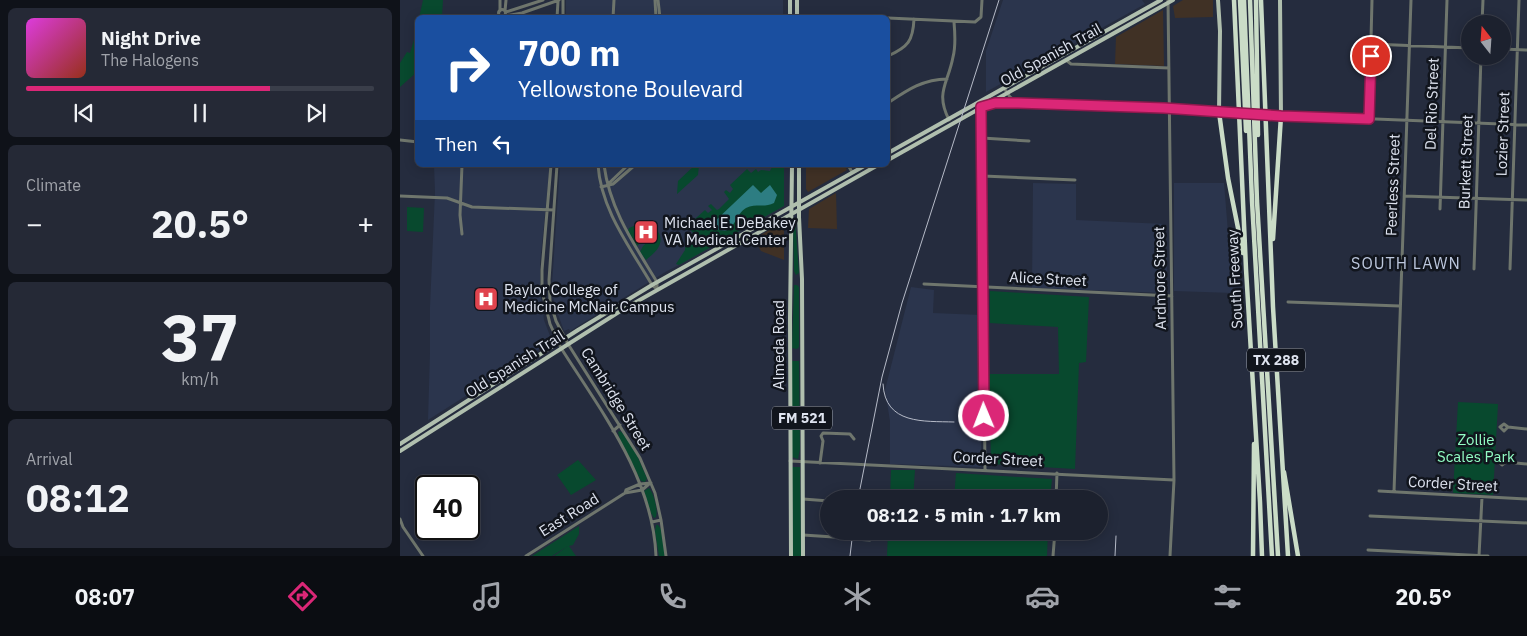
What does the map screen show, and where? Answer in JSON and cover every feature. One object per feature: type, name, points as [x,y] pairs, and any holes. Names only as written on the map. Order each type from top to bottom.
[{"type":"highway","name":"South Freeway","points":[[1234,0],[1246,269],[1262,556]]},
{"type":"highway","points":[[1240,0],[1244,102],[1252,201]]},
{"type":"highway","points":[[1244,0],[1252,201],[1271,556]]},
{"type":"highway","points":[[1250,0],[1258,201],[1278,556]]},
{"type":"highway","points":[[1256,0],[1258,201]]},
{"type":"highway","name":"TX 288","points":[[1261,0],[1271,267],[1288,556]]},
{"type":"highway","points":[[1219,112],[1228,178],[1246,269]]},
{"type":"highway","points":[[1271,267],[1281,116]]},
{"type":"highway","points":[[1253,556],[1254,408]]},
{"type":"highway","points":[[1281,454],[1298,556]]},
{"type":"main road","points":[[790,0],[790,15]]},
{"type":"main road","points":[[797,0],[797,15]]},
{"type":"main road","name":"Old Spanish Trail","points":[[890,152],[1161,0]]},
{"type":"main road","name":"Old Spanish Trail","points":[[890,159],[1168,1],[1173,0]]},
{"type":"main road","points":[[1218,0],[1220,31],[1219,112]]},
{"type":"main road","points":[[1280,0],[1281,116]]},
{"type":"main road","points":[[1127,19],[1130,24]]},
{"type":"main road","points":[[1087,41],[1090,46]]},
{"type":"main road","points":[[1058,58],[1060,63]]},
{"type":"main road","points":[[1024,76],[1027,82]]},
{"type":"main road","points":[[907,142],[911,147]]},
{"type":"main road","name":"Almeda Road","points":[[791,556],[790,279],[792,167]]},
{"type":"main road","name":"Almeda Road","points":[[799,167],[802,279],[803,556]]},
{"type":"main road","name":"Old Spanish Trail","points":[[400,443],[657,282],[862,167]]},
{"type":"main road","name":"Old Spanish Trail","points":[[402,450],[657,289],[855,178],[871,167]]},
{"type":"main road","points":[[852,172],[855,178]]},
{"type":"main road","points":[[837,181],[839,186]]},
{"type":"main road","points":[[740,235],[744,240]]},
{"type":"main road","points":[[699,259],[703,264]]},
{"type":"main road","points":[[790,279],[802,279]]},
{"type":"main road","points":[[606,313],[609,318]]},
{"type":"main road","points":[[790,351],[802,351]]},
{"type":"main road","points":[[790,357],[802,356]]},
{"type":"main road","points":[[501,380],[504,385]]},
{"type":"street","points":[[500,0],[503,14]]},
{"type":"street","points":[[503,14],[506,0]]},
{"type":"street","points":[[503,14],[543,0]]},
{"type":"street","points":[[503,14],[522,13],[560,0]]},
{"type":"street","points":[[558,15],[560,0]]},
{"type":"street","points":[[560,0],[562,15]]},
{"type":"street","points":[[613,15],[614,0]]},
{"type":"street","points":[[656,0],[658,15]]},
{"type":"street","points":[[890,18],[975,22],[980,19],[982,0]]},
{"type":"street","points":[[1369,119],[1372,0]]},
{"type":"street","name":"Peerless Street","points":[[1394,492],[1411,0]]},
{"type":"street","name":"Del Rio Street","points":[[1440,209],[1447,0]]},
{"type":"street","points":[[1482,15],[1483,0]]},
{"type":"street","name":"Lozier Street","points":[[1510,269],[1519,0]]},
{"type":"street","name":"Ardmore Street","points":[[1168,1],[1174,480],[1170,556]]},
{"type":"street","points":[[890,55],[901,50],[909,42],[912,36],[914,19]]},
{"type":"street","points":[[951,124],[943,108],[941,97],[954,54],[954,22]]},
{"type":"street","points":[[1371,44],[1461,47]]},
{"type":"street","points":[[1511,50],[1527,50]]},
{"type":"street","points":[[1066,60],[1071,64],[1169,68]]},
{"type":"street","name":"Burkett Street","points":[[1474,269],[1481,65]]},
{"type":"street","points":[[890,102],[915,86],[935,79],[947,79]]},
{"type":"street","points":[[1004,88],[1013,100],[1018,103]]},
{"type":"street","points":[[981,101],[985,470]]},
{"type":"street","points":[[988,104],[1018,103],[1170,108],[1281,116],[1527,125]]},
{"type":"street","points":[[982,138],[1029,141]]},
{"type":"street","points":[[400,140],[415,142]]},
{"type":"street","points":[[462,167],[462,234]]},
{"type":"street","name":"Cambridge Street","points":[[551,167],[542,270],[542,290],[547,315],[558,343],[613,431],[640,484],[652,522],[656,556]]},
{"type":"street","name":"Cambridge Street","points":[[558,167],[548,290],[556,320],[568,344],[636,449],[651,483],[662,520],[666,556]]},
{"type":"street","points":[[598,167],[601,187],[613,218],[652,286],[657,289]]},
{"type":"street","points":[[604,167],[607,186],[615,209],[657,282],[657,289]]},
{"type":"street","points":[[605,177],[611,180],[626,167]]},
{"type":"street","points":[[601,187],[611,186],[633,167]]},
{"type":"street","points":[[849,167],[852,172]]},
{"type":"street","points":[[607,186],[616,176]]},
{"type":"street","points":[[983,176],[1075,180]]},
{"type":"street","points":[[400,196],[438,198],[461,202],[472,207],[554,210]]},
{"type":"street","points":[[1404,196],[1527,200]]},
{"type":"street","name":"Alice Street","points":[[924,284],[1172,296]]},
{"type":"street","points":[[542,290],[548,290]]},
{"type":"street","points":[[1288,302],[1400,306]]},
{"type":"street","points":[[613,431],[620,425]]},
{"type":"street","points":[[1508,427],[1527,429]]},
{"type":"street","points":[[822,459],[821,436],[824,433],[850,434],[854,439]]},
{"type":"street","points":[[400,443],[402,450]]},
{"type":"street","name":"Corder Street","points":[[790,461],[802,462],[822,459],[1174,480]]},
{"type":"street","points":[[1506,462],[1527,464]]},
{"type":"street","points":[[1056,490],[1057,473]]},
{"type":"street","name":"East Road","points":[[526,556],[625,493],[626,490],[640,484],[651,483]]},
{"type":"street","name":"East Road","points":[[625,493],[642,490],[651,483]]},
{"type":"street","name":"Corder Street","points":[[1378,492],[1527,499]]},
{"type":"street","points":[[1479,556],[1482,497]]},
{"type":"street","points":[[803,499],[820,500]]},
{"type":"street","points":[[1370,516],[1527,523]]},
{"type":"street","points":[[400,519],[401,526],[423,556]]},
{"type":"street","points":[[652,522],[662,520]]},
{"type":"street","points":[[803,536],[820,537]]},
{"type":"street","points":[[1054,556],[1055,540]]},
{"type":"street","points":[[1368,550],[1488,556]]},
{"type":"shaded area","points":[[566,0],[783,0],[783,15],[566,15]]},
{"type":"shaded area","points":[[1003,0],[1142,0],[1145,4],[986,92],[986,51]]},
{"type":"shaded area","points":[[1183,0],[1213,0],[1213,17],[1175,18],[1173,6]]},
{"type":"shaded area","points":[[1163,10],[1164,66],[1115,64],[1116,37]]},
{"type":"shaded area","name":"Baylor College of Medicine McNair Campus","points":[[434,167],[550,167],[540,263],[540,291],[544,320],[552,341],[428,420],[430,307],[435,192]]},
{"type":"shaded area","name":"Michael E. DeBakey VA Medical Center","points":[[560,167],[784,167],[784,206],[667,271],[570,331],[569,329],[564,331],[554,303],[552,284]]},
{"type":"shaded area","points":[[806,167],[845,167],[847,170],[808,192],[806,189]]},
{"type":"shaded area","points":[[1033,183],[1076,184],[1076,220],[1165,224],[1167,293],[1032,288]]},
{"type":"shaded area","points":[[1174,183],[1224,183],[1233,293],[1174,291]]},
{"type":"shaded area","points":[[753,185],[761,193],[770,185],[777,195],[774,203],[746,208],[729,229],[725,231],[719,230],[713,223]]},
{"type":"shaded area","points":[[836,193],[837,229],[808,228],[809,209]]},
{"type":"shaded area","points":[[781,223],[784,224],[784,260],[761,251],[754,239]]},
{"type":"shaded area","points":[[911,287],[934,290],[933,313],[981,315],[981,467],[890,464],[890,421],[885,390]]},
{"type":"green space","points":[[423,0],[443,0],[442,15],[420,15]]},
{"type":"green space","points":[[415,37],[415,74],[400,87],[400,63],[407,52],[410,53]]},
{"type":"green space","points":[[693,167],[699,167],[698,175],[677,194],[678,181]]},
{"type":"green space","points":[[772,167],[784,167],[784,206],[679,265],[676,264],[685,250],[686,238],[689,238],[693,233],[687,226],[705,210],[708,213],[712,210],[708,206],[711,204],[717,210],[719,209],[729,199],[724,192],[726,190],[730,193],[733,189],[730,185],[747,169],[751,173],[756,169],[758,172],[761,170],[770,171]]},
{"type":"green space","points":[[407,207],[424,208],[423,232],[407,231]]},
{"type":"green space","points":[[793,219],[795,219],[799,273],[796,275],[794,271]]},
{"type":"green space","points":[[641,223],[654,227],[660,234],[661,239],[658,248],[646,260],[640,252],[643,246],[656,235],[654,231],[637,246],[628,231],[629,228]]},
{"type":"green space","points":[[794,285],[799,287],[799,347],[797,349],[792,348]]},
{"type":"green space","points":[[990,291],[1089,297],[1086,362],[1079,363],[1075,469],[991,464],[989,374],[1059,374],[1058,327],[990,323]]},
{"type":"green space","points":[[792,361],[799,361],[800,449],[798,459],[792,457]]},
{"type":"green space","name":"Zollie Scales Park","points":[[1458,402],[1498,404],[1493,495],[1453,493]]},
{"type":"green space","points":[[620,431],[629,440],[636,453],[647,478],[645,482],[641,481],[620,440],[618,432]]},
{"type":"green space","points":[[578,460],[596,480],[571,495],[557,475]]},
{"type":"green space","points":[[792,467],[800,467],[801,556],[793,556]]},
{"type":"green space","points":[[891,470],[915,470],[914,490],[890,490]]},
{"type":"green space","points":[[956,473],[1052,479],[1051,490],[955,490]]},
{"type":"green space","points":[[649,488],[656,506],[656,517],[654,518],[644,491]]},
{"type":"green space","points":[[656,525],[661,529],[665,556],[659,556],[655,532]]},
{"type":"green space","points":[[579,526],[579,534],[573,545],[569,546],[576,556],[554,556],[568,546],[552,556],[532,556]]},
{"type":"green space","points":[[888,540],[1048,540],[1047,556],[887,556]]},
{"type":"railway","points":[[860,490],[882,377],[902,303],[999,0]]},
{"type":"railway","points":[[883,384],[885,397],[898,414],[919,420],[954,422]]},
{"type":"railway","points":[[1115,556],[1116,536]]},
{"type":"railway","points":[[850,556],[852,540]]},
{"type":"place","name":"Michael E. DeBakey VA Medical Center","points":[[646,232]]},
{"type":"place","name":"Baylor College of Medicine McNair Campus","points":[[486,299]]},
{"type":"district","name":"SOUTH LAWN","points":[[1406,263]]},
{"type":"route","points":[[984,416],[981,107],[995,103],[1018,103],[1164,108],[1281,116],[1369,119],[1371,56]]}]
